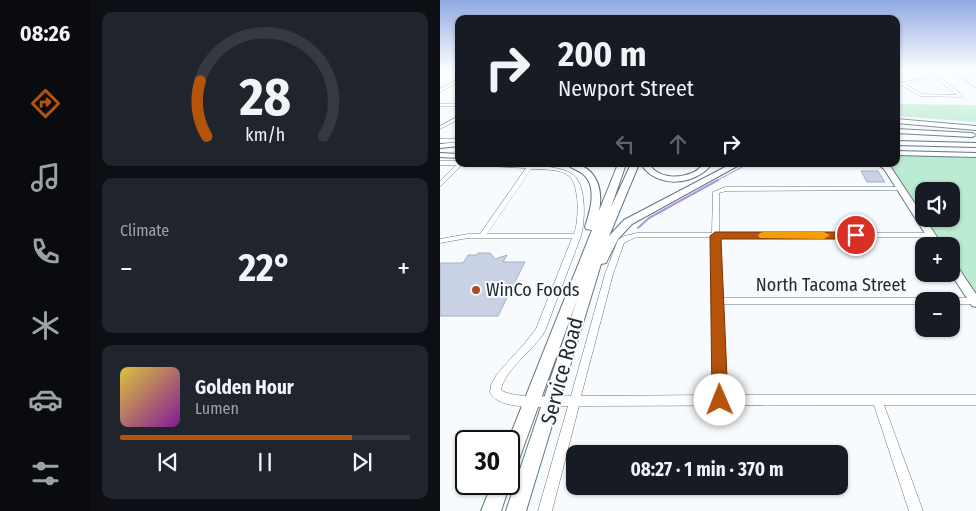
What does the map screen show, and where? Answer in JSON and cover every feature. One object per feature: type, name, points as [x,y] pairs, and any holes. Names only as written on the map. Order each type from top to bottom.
[{"type":"highway","points":[[900,121],[976,128]]},
{"type":"highway","points":[[900,132],[976,135]]},
{"type":"highway","points":[[900,138],[976,141]]},
{"type":"highway","points":[[900,143],[976,144]]},
{"type":"highway","points":[[440,147],[455,146]]},
{"type":"highway","points":[[440,154],[455,155]]},
{"type":"highway","points":[[520,432],[621,167]]},
{"type":"highway","points":[[516,511],[550,400],[614,210],[634,167]]},
{"type":"highway","points":[[646,167],[654,174],[678,179],[697,174],[705,167]]},
{"type":"highway","points":[[585,295],[612,239],[624,225],[641,213],[731,167]]},
{"type":"highway","points":[[571,169],[590,174],[596,190],[594,214],[582,266]]},
{"type":"highway","points":[[490,511],[497,495]]},
{"type":"main road","points":[[900,153],[976,155]]},
{"type":"main road","points":[[886,167],[931,235]]},
{"type":"main road","points":[[960,280],[975,302]]},
{"type":"street","points":[[916,93],[920,95],[961,96],[957,93]]},
{"type":"street","points":[[440,105],[455,105]]},
{"type":"street","points":[[440,128],[455,119]]},
{"type":"street","points":[[440,141],[455,140]]},
{"type":"street","points":[[440,163],[455,164]]},
{"type":"street","points":[[440,184],[456,167]]},
{"type":"street","points":[[482,236],[529,167]]},
{"type":"street","points":[[537,167],[558,170],[571,169],[577,183],[581,205],[580,225],[540,331],[534,341],[497,381],[495,392],[507,400],[976,400]]},
{"type":"street","points":[[720,400],[715,236],[715,194],[718,190],[900,188]]},
{"type":"street","points":[[715,236],[931,235]]},
{"type":"street","points":[[440,240],[482,236],[577,236]]},
{"type":"street","name":"Service Road","points":[[545,511],[602,297],[621,242],[627,238],[637,236],[715,236]]},
{"type":"street","name":"North Tacoma Street","points":[[717,301],[975,302]]},
{"type":"street","points":[[877,400],[916,511]]},
{"type":"green space","points":[[900,104],[976,105],[976,122],[900,116]]},
{"type":"green space","points":[[900,155],[976,158],[976,293],[960,269],[960,237],[939,237],[932,227],[960,227],[960,182],[915,182],[915,203],[891,167],[900,167]]},
{"type":"building","points":[[861,171],[878,171],[885,182],[867,182]]},
{"type":"building","name":"WinCo Foods","points":[[478,253],[490,253],[495,259],[507,255],[503,262],[525,262],[498,316],[440,316],[440,263],[463,263],[468,255],[477,255]]},
{"type":"waterway","points":[[716,181],[742,167]]},
{"type":"waterway","points":[[638,228],[649,218],[718,180]]},
{"type":"slow traffic","points":[[763,236],[824,235]]},
{"type":"place","name":"WinCo Foods","points":[[476,290]]},
{"type":"route","points":[[720,400],[715,236],[856,235]]}]
